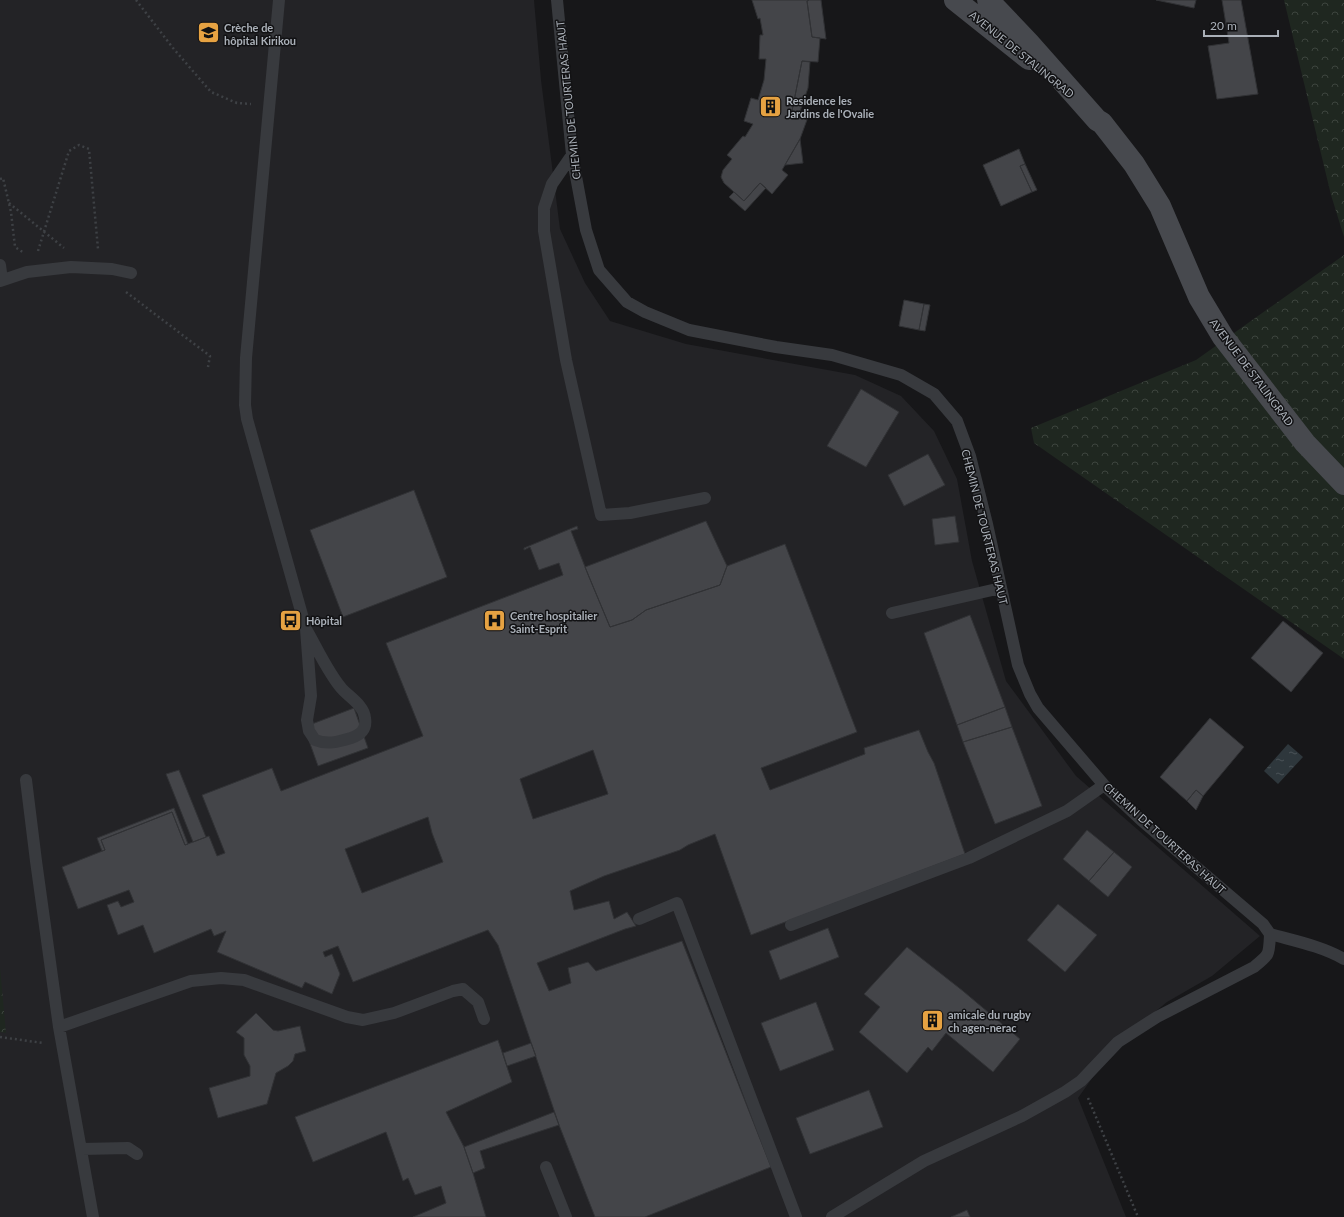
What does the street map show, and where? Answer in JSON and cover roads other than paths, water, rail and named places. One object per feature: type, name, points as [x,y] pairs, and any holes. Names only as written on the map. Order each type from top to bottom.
[{"type":"main road","name":"AVENUE DE STALINGRAD","points":[[955,0],[1088,108]]},
{"type":"main road","name":"AVENUE DE STALINGRAD","points":[[988,0],[1088,108],[1134,164],[1160,206],[1199,297],[1223,337],[1306,443],[1344,484]]},
{"type":"lane","points":[[280,0],[246,358],[245,405],[247,419],[306,629],[311,696],[307,720],[309,731],[315,740],[322,743],[339,742],[357,736],[362,733],[366,718],[362,709],[342,689],[306,629]]},
{"type":"lane","name":"CHEMIN DE TOURTERAS HAUT","points":[[557,0],[572,154],[586,230],[599,270],[627,302],[645,312],[689,330],[776,347],[832,355],[901,375],[934,394],[957,421],[970,456],[1018,665],[1030,694],[1038,708],[1104,785],[1141,820],[1263,924],[1270,934]]},
{"type":"lane","points":[[572,154],[552,184],[544,208],[544,231],[566,360],[601,515],[630,514],[704,498]]},
{"type":"lane","points":[[0,265],[1,280],[27,272],[71,267],[104,268],[131,273]]},
{"type":"lane","points":[[892,613],[1001,588]]},
{"type":"lane","points":[[26,780],[59,1027],[94,1217]]},
{"type":"lane","points":[[791,925],[969,858],[1067,811],[1104,785]]},
{"type":"lane","points":[[639,919],[677,904],[796,1217]]},
{"type":"lane","points":[[832,1217],[924,1161],[1022,1116],[1065,1092],[1081,1081],[1118,1042],[1157,1017],[1254,967],[1267,956],[1270,947],[1270,934],[1314,946],[1344,959]]},
{"type":"lane","points":[[59,1027],[191,982],[221,978],[244,980],[347,1016],[363,1020],[394,1013],[462,989],[478,1002],[484,1019]]},
{"type":"lane","points":[[82,1149],[128,1148],[137,1154]]},
{"type":"lane","points":[[546,1167],[566,1217]]},
{"type":"water","points":[[1288,744],[1303,757],[1278,784],[1264,771]]},
{"type":"place","name":"Crèche de hôpital Kirikou","points":[[208,33]]},
{"type":"place","name":"Residence les Jardins de l'Ovalie","points":[[771,106]]},
{"type":"place","name":"Hôpital","points":[[290,620]]},
{"type":"place","name":"Centre hospitalier Saint-Esprit","points":[[495,621]]},
{"type":"place","name":"amicale du rugby ch agen-nerac","points":[[933,1020]]}]
